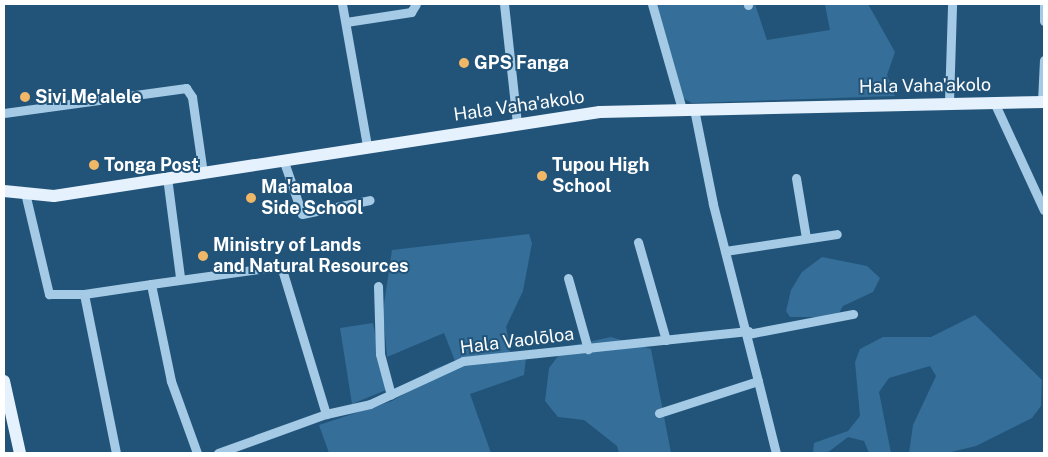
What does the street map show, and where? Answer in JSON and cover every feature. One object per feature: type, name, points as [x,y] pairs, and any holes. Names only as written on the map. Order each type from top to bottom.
[{"type":"main road","name":"Hala Vaha'akolo","points":[[4,191],[26,197],[600,112],[949,102],[1043,102]]},
{"type":"main road","points":[[4,381],[20,453]]},
{"type":"street","points":[[342,4],[367,146]]},
{"type":"street","points":[[346,22],[411,12],[416,4]]},
{"type":"street","points":[[504,4],[517,123]]},
{"type":"street","points":[[652,4],[688,109],[748,332],[776,453]]},
{"type":"street","points":[[949,102],[952,4]]},
{"type":"street","points":[[1044,4],[1044,21]]},
{"type":"street","points":[[1043,102],[1044,60]]},
{"type":"street","points":[[4,113],[186,88],[192,97],[203,172]]},
{"type":"street","points":[[994,102],[1044,210]]},
{"type":"street","points":[[283,160],[302,214],[370,200]]},
{"type":"street","points":[[168,177],[180,278]]},
{"type":"street","points":[[796,178],[806,238]]},
{"type":"street","points":[[26,197],[49,294],[84,294],[180,278],[281,266],[326,414]]},
{"type":"street","points":[[725,251],[837,234]]},
{"type":"street","points":[[638,242],[666,340]]},
{"type":"street","points":[[568,278],[588,349]]},
{"type":"street","points":[[151,284],[171,380],[197,453]]},
{"type":"street","points":[[378,286],[380,354],[391,395]]},
{"type":"street","points":[[84,294],[116,453]]},
{"type":"street","name":"Hala Vaolōloa","points":[[218,453],[232,451],[326,414],[335,416],[391,395],[463,361],[748,332],[853,314]]},
{"type":"street","points":[[660,413],[714,397],[758,380]]},
{"type":"shaded area","points":[[656,4],[755,4],[767,40],[830,30],[825,5],[868,4],[895,52],[887,75],[895,96],[692,103],[683,98]]},
{"type":"shaded area","points":[[529,234],[532,243],[523,291],[506,327],[511,354],[526,358],[524,375],[470,394],[491,453],[329,453],[319,425],[392,401],[427,380],[429,371],[455,361],[444,333],[387,357],[383,311],[392,250]]},
{"type":"shaded area","points":[[822,257],[867,266],[880,278],[873,292],[843,306],[833,323],[815,317],[790,317],[786,311],[791,290],[802,272]]},
{"type":"shaded area","points":[[975,315],[1042,380],[1041,406],[1032,418],[976,446],[947,453],[909,453],[913,425],[936,376],[930,366],[889,378],[879,392],[891,453],[869,453],[864,441],[848,437],[827,453],[813,453],[814,443],[848,431],[860,416],[855,362],[860,349],[883,337],[931,337]]},
{"type":"shaded area","points":[[373,323],[386,390],[352,404],[340,328]]},
{"type":"shaded area","points":[[611,337],[651,349],[671,453],[619,453],[617,446],[584,420],[558,417],[545,401],[549,368],[565,347]]},
{"type":"place","name":"GPS Fanga","points":[[464,63]]},
{"type":"place","name":"Sivi Me'alele","points":[[25,97]]},
{"type":"place","name":"Tonga Post","points":[[94,165]]},
{"type":"place","name":"Tupou High School","points":[[542,176]]},
{"type":"place","name":"Ma'amaloa Side School","points":[[251,198]]},
{"type":"place","name":"Ministry of Lands and Natural Resources","points":[[203,256]]}]
